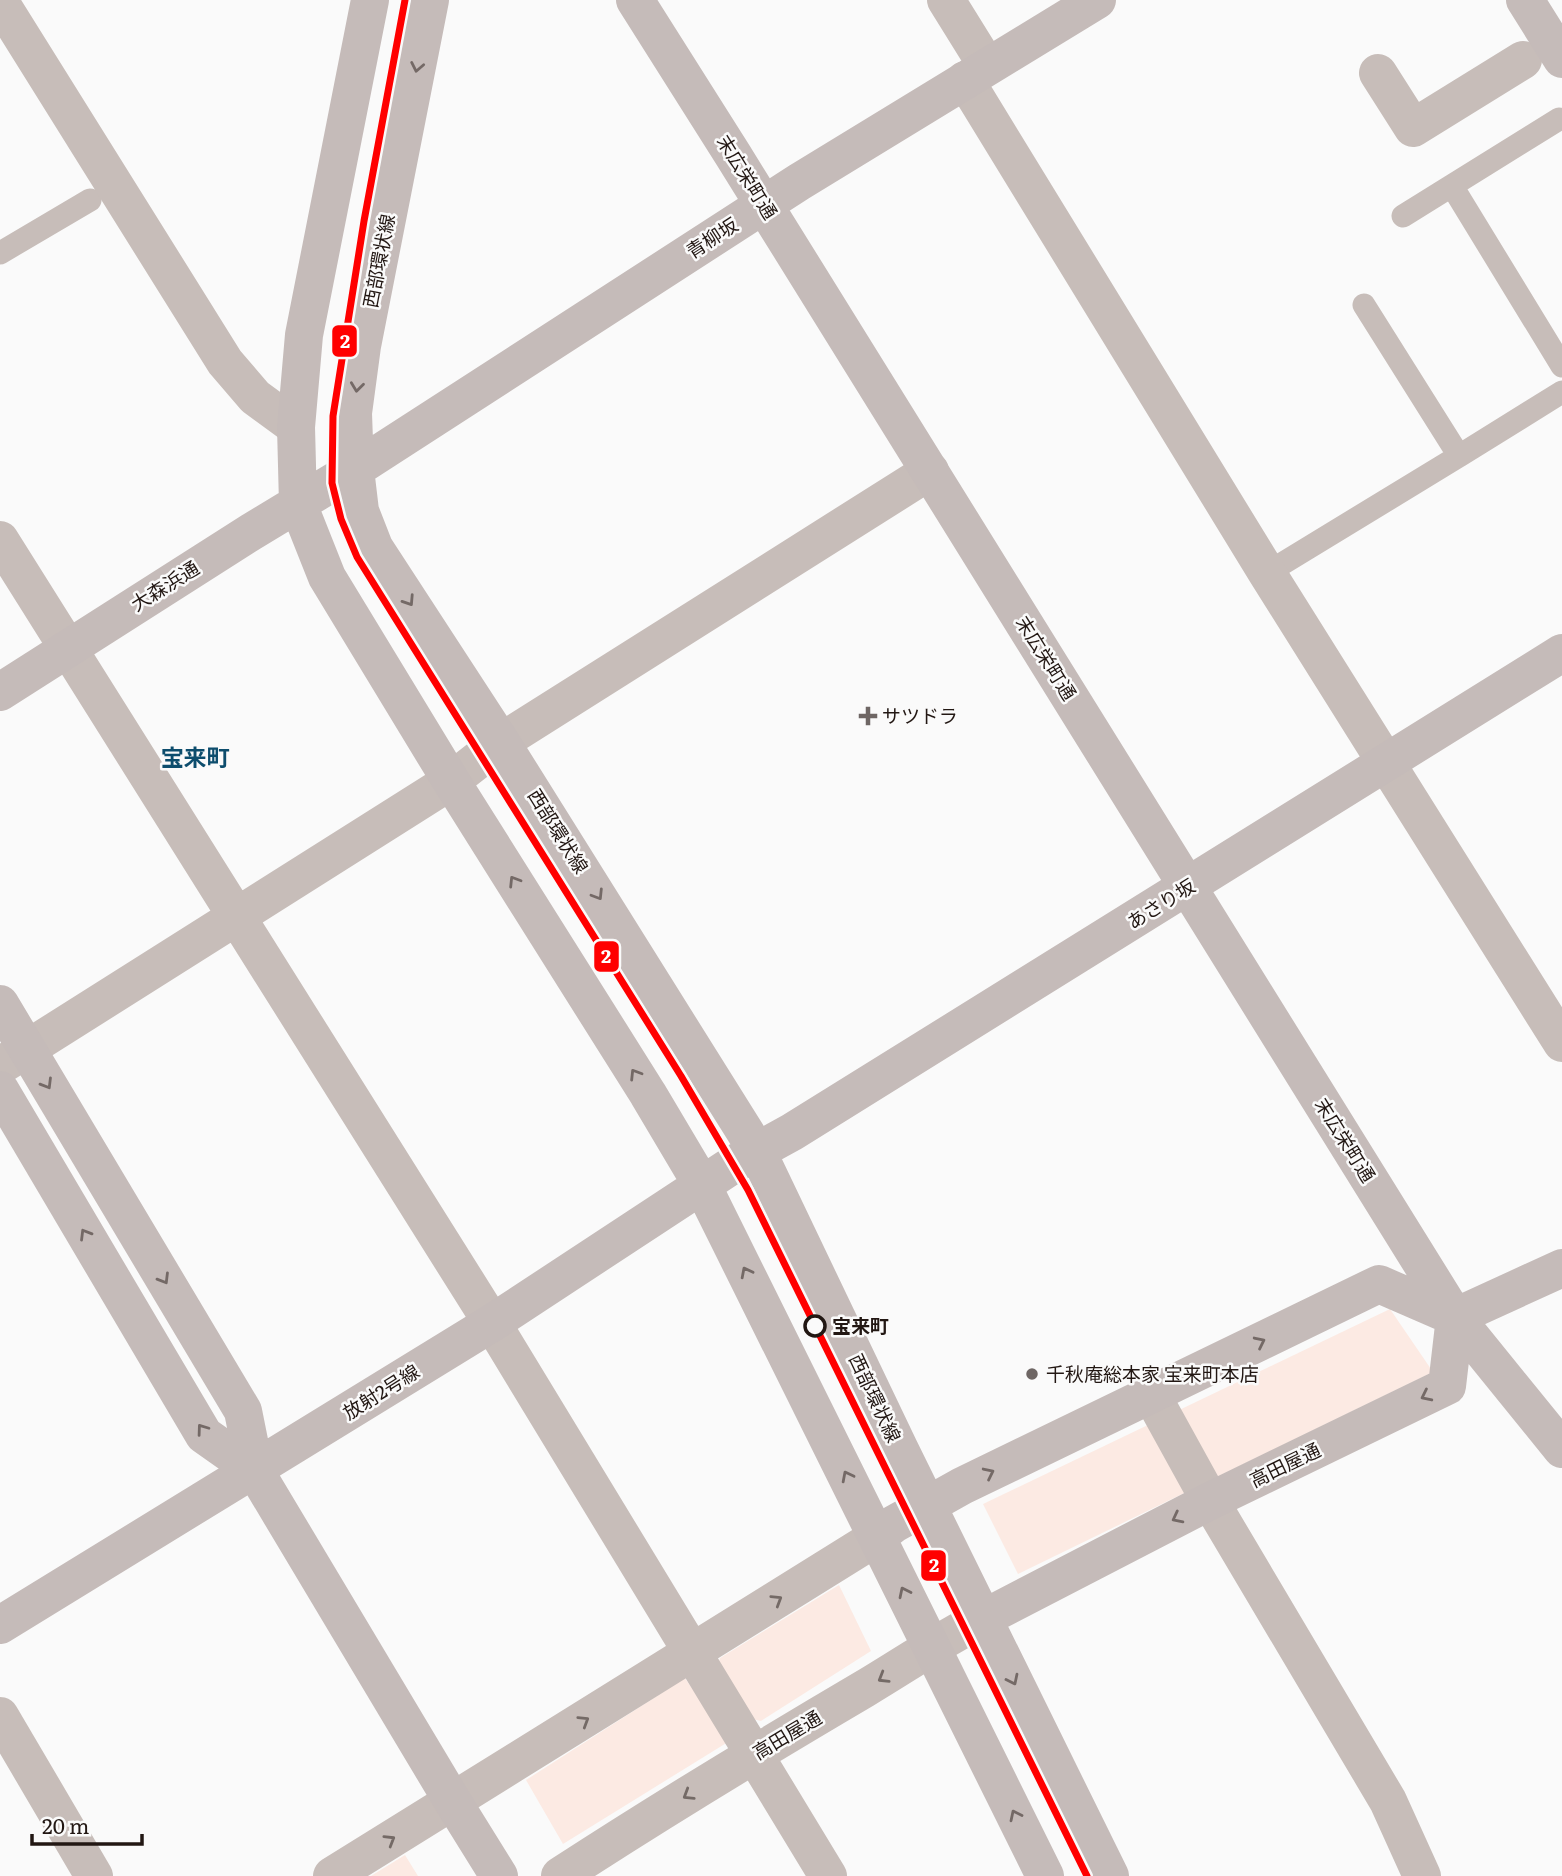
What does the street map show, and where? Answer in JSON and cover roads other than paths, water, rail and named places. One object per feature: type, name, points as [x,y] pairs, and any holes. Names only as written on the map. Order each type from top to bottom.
[{"type":"street","points":[[370,0],[304,335],[296,427],[298,504],[327,577],[702,1185],[1045,1876]]},
{"type":"street","name":"西部環状線","points":[[430,0],[362,346],[344,476],[374,547],[501,742],[757,1151],[899,1448],[1110,1876]]},
{"type":"street","name":"末広栄町通","points":[[635,0],[1455,1318],[1562,1448]]},
{"type":"street","points":[[946,0],[976,73],[1267,573],[1562,1043]]},
{"type":"street","name":"青柳坂","points":[[344,476],[764,205],[1097,0]]},
{"type":"street","points":[[1525,0],[1562,59]]},
{"type":"street","points":[[0,2],[225,362],[255,397],[296,427]]},
{"type":"street","points":[[1378,73],[1413,128],[1523,60]]},
{"type":"street","points":[[13,1057],[451,781],[501,742],[930,471]]},
{"type":"street","name":"大森浜通","points":[[0,692],[344,476]]},
{"type":"street","points":[[0,540],[492,1323],[828,1876]]},
{"type":"street","name":"あさり坂","points":[[757,1151],[804,1125],[1562,653]]},
{"type":"street","points":[[0,1004],[13,1057],[243,1411],[255,1471],[499,1876]]},
{"type":"street","points":[[0,1090],[204,1435],[255,1471]]},
{"type":"street","name":"放射2号線","points":[[0,1625],[255,1471],[492,1323],[757,1151]]},
{"type":"street","points":[[332,1876],[928,1503],[1379,1284],[1455,1318],[1562,1268]]},
{"type":"street","name":"高田屋通","points":[[560,1876],[754,1754],[984,1618],[1210,1501],[1447,1386],[1455,1318]]},
{"type":"street","points":[[1151,1394],[1210,1501],[1388,1801],[1422,1876]]},
{"type":"street","points":[[0,1716],[94,1876]]},
{"type":"lane","points":[[1403,216],[1559,119]]},
{"type":"lane","points":[[1452,186],[1562,366]]},
{"type":"lane","points":[[0,253],[90,200]]},
{"type":"lane","points":[[1363,306],[1459,456]]},
{"type":"lane","points":[[1267,573],[1562,392]]},
{"type":"place","name":"サツドラ","points":[[868,716]]},
{"type":"place","name":"宝来町","points":[[815,1326]]},
{"type":"place","name":"千秋庵総本家 宝来町本店","points":[[1032,1374]]},
{"type":"district","name":"宝来町","points":[[195,758]]}]
